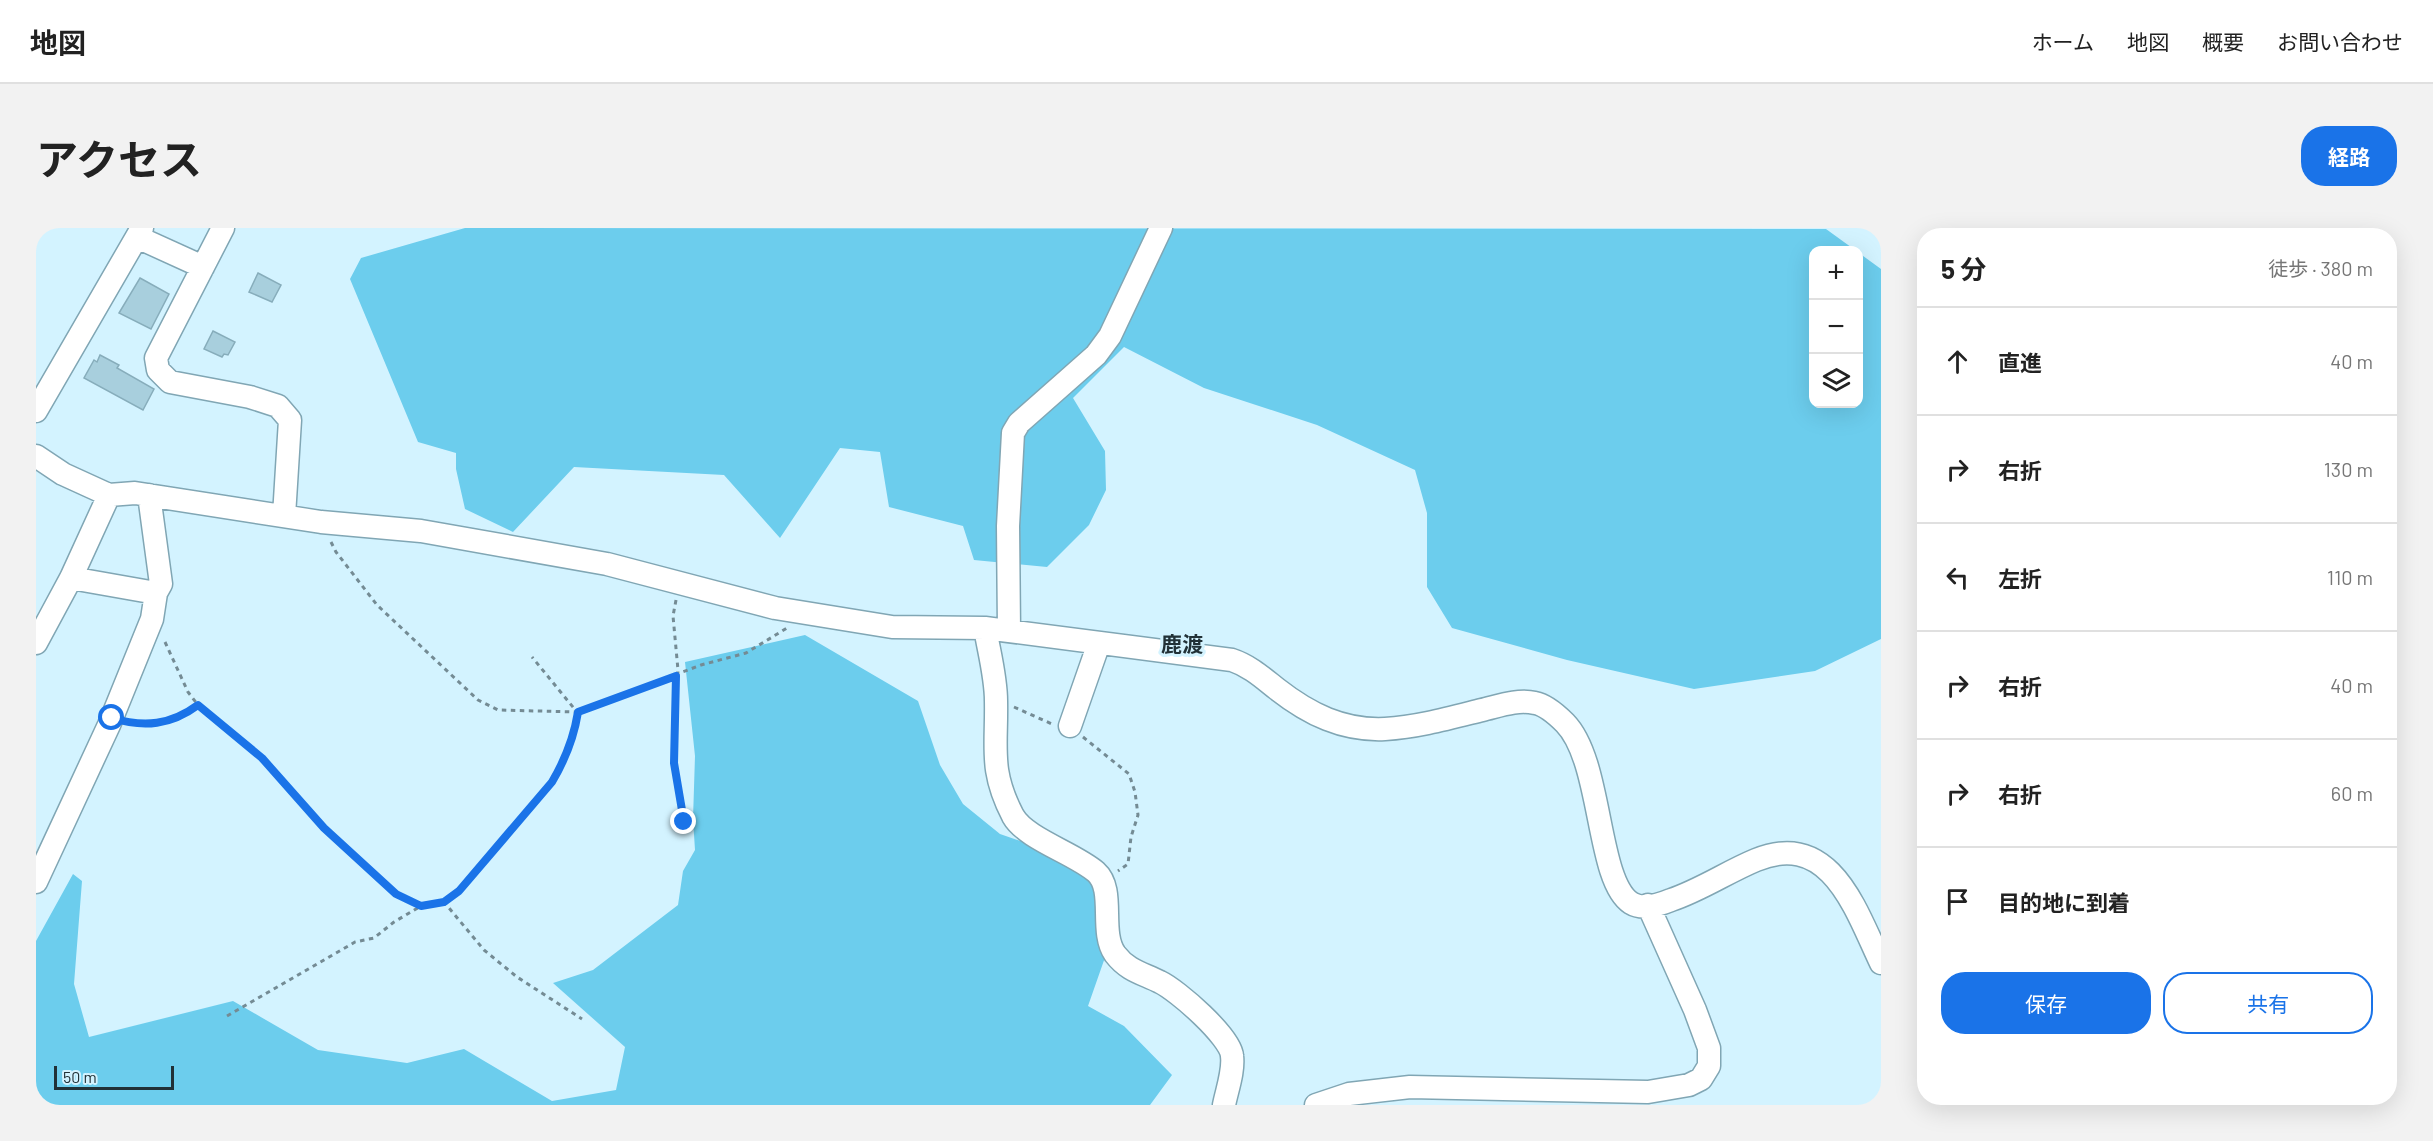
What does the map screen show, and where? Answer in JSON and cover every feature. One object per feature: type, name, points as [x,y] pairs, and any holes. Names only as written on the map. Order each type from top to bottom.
[{"type":"street","points":[[222,228],[156,358],[159,370],[170,382],[250,397],[278,406],[290,420],[284,516]]},
{"type":"street","points":[[1008,632],[1008,526],[1013,433],[1019,423],[1096,355],[1110,336],[1161,228]]},
{"type":"street","points":[[36,411],[140,232],[203,267]]},
{"type":"street","points":[[36,456],[63,474],[109,495],[135,493],[321,522],[444,536],[607,564],[775,608],[892,627],[985,628],[1239,663],[1246,665],[1300,706],[1326,720],[1350,728],[1411,727],[1517,702],[1537,703],[1552,711],[1567,725],[1587,764],[1612,876],[1624,896],[1631,902],[1640,906],[1661,904],[1688,894],[1756,860],[1774,854],[1794,852],[1820,863],[1843,886],[1881,963]]},
{"type":"street","points":[[36,643],[71,578],[109,495]]},
{"type":"street","points":[[36,882],[112,718],[152,620],[156,593],[160,584],[149,495]]},
{"type":"street","points":[[71,578],[156,593]]},
{"type":"street","points":[[985,628],[996,699],[994,753],[998,781],[1015,818],[1038,838],[1098,873],[1107,896],[1106,924],[1112,949],[1124,966],[1163,983],[1222,1034],[1233,1054],[1224,1105]]},
{"type":"street","points":[[1070,726],[1099,643]]},
{"type":"street","points":[[1316,1105],[1349,1094],[1410,1087],[1648,1092],[1689,1085],[1701,1079],[1708,1066],[1709,1048],[1695,1010],[1648,906]]},
{"type":"path","points":[[321,522],[336,552],[377,605],[478,700],[498,710],[578,712],[701,665],[746,653],[809,613]]},
{"type":"path","points":[[683,585],[677,594],[673,616],[678,670],[674,763],[684,822]]},
{"type":"path","points":[[164,637],[165,646],[198,705],[262,758],[324,828],[396,894],[421,906]]},
{"type":"path","points":[[226,1016],[355,942],[374,938],[394,922],[421,906],[444,902],[459,891],[552,782],[562,766],[575,730],[578,712],[532,657]]},
{"type":"path","points":[[996,699],[1048,723],[1065,728],[1070,726],[1129,774],[1136,792],[1138,815],[1131,837],[1128,864],[1118,869],[1119,876]]},
{"type":"path","points":[[112,718],[128,723],[162,724],[187,713],[198,705]]},
{"type":"path","points":[[444,902],[484,950],[517,977],[582,1019]]},
{"type":"shaded area","points":[[465,228],[1826,229],[1849,246],[1809,246],[1809,408],[1863,408],[1863,256],[1881,269],[1881,639],[1815,671],[1694,689],[1567,660],[1452,628],[1427,587],[1427,513],[1415,470],[1317,425],[1204,388],[1124,347],[1073,398],[1105,451],[1106,490],[1089,525],[1047,567],[974,560],[963,526],[889,507],[880,452],[840,448],[780,538],[724,475],[574,467],[513,532],[465,509],[456,469],[456,453],[418,442],[350,279],[361,258]]},
{"type":"shaded area","points":[[805,635],[918,701],[940,765],[963,804],[1000,834],[1067,857],[1114,888],[1116,926],[1088,1006],[1124,1026],[1172,1075],[1150,1105],[36,1105],[36,941],[73,874],[82,881],[74,984],[89,1037],[233,1001],[318,1050],[407,1063],[464,1049],[552,1101],[616,1090],[625,1047],[553,983],[593,970],[678,905],[683,871],[695,850],[693,819],[695,756],[685,662]]},
{"type":"building","points":[[258,273],[281,285],[272,302],[249,292]]},
{"type":"building","points":[[140,278],[169,294],[151,329],[119,313]]},
{"type":"building","points":[[213,331],[235,342],[228,355],[224,354],[222,357],[204,349]]},
{"type":"building","points":[[100,355],[119,365],[117,368],[154,389],[143,410],[84,378],[94,360],[97,362]]},
{"type":"district","name":"鹿渡","points":[[1182,643]]},
{"type":"route","points":[[112,718],[128,723],[162,724],[187,713],[198,705],[262,758],[324,828],[396,894],[421,906],[444,902],[459,891],[552,782],[562,766],[575,730],[578,712],[676,676],[674,763],[684,822]]}]
